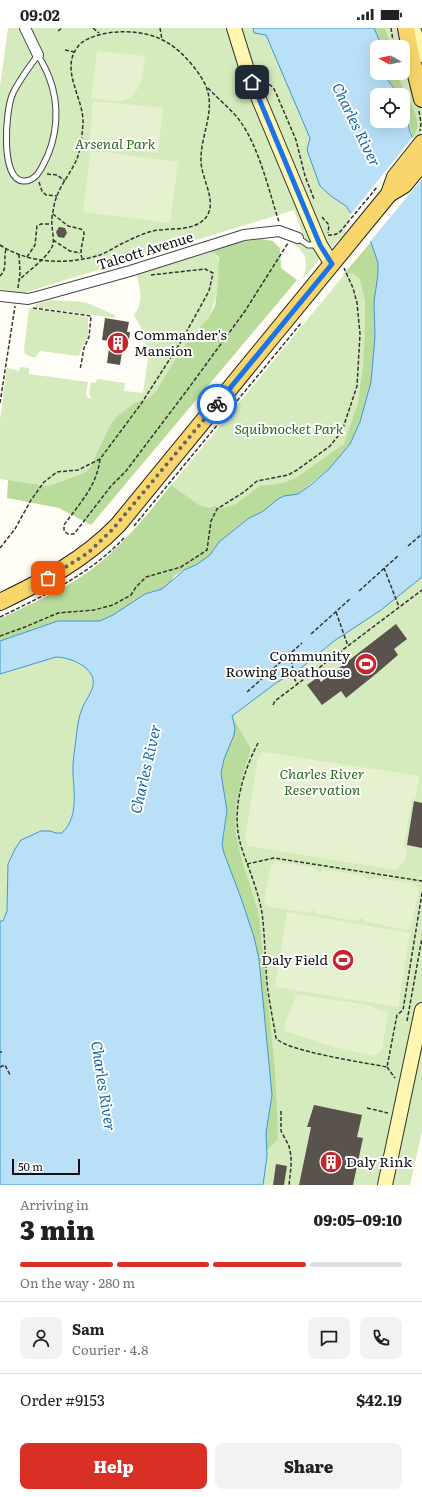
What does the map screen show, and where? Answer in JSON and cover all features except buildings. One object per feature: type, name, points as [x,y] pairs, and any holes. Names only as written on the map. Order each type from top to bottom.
[{"type":"main road","points":[[406,28],[422,99]]},
{"type":"main road","points":[[0,602],[68,566],[91,550],[112,530],[338,266],[351,240],[385,188],[395,178],[422,144]]},
{"type":"main road","points":[[385,188],[404,185],[422,163]]},
{"type":"street","points":[[25,28],[38,55]]},
{"type":"street","points":[[234,28],[248,73],[324,239],[338,266]]},
{"type":"street","points":[[413,28],[421,49]]},
{"type":"street","name":"Talcott Avenue","points":[[0,296],[34,298],[115,275],[244,235],[279,231],[295,237]]},
{"type":"street","points":[[385,1185],[422,1010]]},
{"type":"lane","points":[[38,55],[49,76],[57,114],[51,150],[36,175],[30,180],[23,181],[17,180],[11,176],[6,167],[2,140],[8,108],[13,94],[19,81],[38,55]]},
{"type":"lane","points":[[295,237],[311,246],[324,239]]},
{"type":"path","points":[[58,31],[62,28]]},
{"type":"path","points":[[93,28],[99,33]]},
{"type":"path","points":[[160,28],[162,40]]},
{"type":"path","points":[[391,28],[393,40]]},
{"type":"path","points":[[19,280],[52,246],[52,214],[57,196],[76,160],[80,148],[83,122],[71,74],[72,61],[75,52],[81,43],[99,33],[109,30],[141,32],[162,40],[178,50],[207,88],[240,122],[251,141],[266,182],[280,224],[279,231]]},
{"type":"path","points":[[65,50],[75,52]]},
{"type":"path","points":[[262,80],[273,87],[276,93],[296,140],[305,176],[315,202]]},
{"type":"path","points":[[0,245],[6,249],[27,257],[40,260],[66,262],[100,255],[150,232],[195,225],[202,222],[209,211],[210,196],[201,161],[209,109],[207,88]]},
{"type":"path","points":[[57,196],[46,195],[42,190],[36,175],[45,173],[57,175],[65,181]]},
{"type":"path","points":[[324,239],[339,233],[385,188]]},
{"type":"path","points":[[52,214],[68,226],[84,232],[80,254]]},
{"type":"path","points":[[319,214],[330,226],[324,239]]},
{"type":"path","points":[[27,257],[34,245],[37,226],[41,224],[52,224]]},
{"type":"path","points":[[100,459],[99,473],[95,482],[64,525],[64,531],[68,534],[74,534],[111,486],[126,471],[188,389],[295,237]]},
{"type":"path","points":[[53,240],[70,251],[80,254],[83,258]]},
{"type":"path","points":[[0,276],[5,272],[6,268],[4,256],[6,249]]},
{"type":"path","points":[[0,403],[19,280],[19,254]]},
{"type":"path","points":[[0,636],[58,613],[94,610],[113,606],[131,596],[136,587],[146,577],[181,567],[207,550],[212,521],[218,508],[244,492],[257,481],[288,475],[330,446],[342,431],[346,422],[358,378],[359,313],[353,288],[338,266]]},
{"type":"path","points":[[0,548],[15,529],[31,500],[44,482],[57,472],[78,470],[100,459],[140,404],[182,340],[209,291],[213,273],[205,269],[146,276]]},
{"type":"path","points":[[28,307],[91,316],[89,337],[84,348],[80,370]]},
{"type":"path","points":[[408,546],[422,534]]},
{"type":"path","points":[[359,591],[399,555]]},
{"type":"path","points":[[384,568],[399,607]]},
{"type":"path","points":[[273,706],[274,701],[422,590]]},
{"type":"path","points":[[311,634],[350,599]]},
{"type":"path","points":[[336,612],[348,646]]},
{"type":"path","points":[[247,692],[302,643]]},
{"type":"path","points":[[290,654],[293,673],[298,684]]},
{"type":"path","points":[[258,743],[246,772],[239,800],[238,832],[241,848],[258,896],[262,913],[268,984],[276,1038],[278,1042],[292,1047],[387,1067],[396,1079]]},
{"type":"path","points":[[247,864],[274,858],[422,881]]},
{"type":"path","points":[[387,1067],[397,1015],[403,1010],[422,893]]},
{"type":"path","points":[[407,1022],[422,938]]},
{"type":"path","points":[[0,1067],[5,1065],[10,1075]]},
{"type":"path","points":[[367,1108],[388,1113]]},
{"type":"path","points":[[281,1111],[281,1131],[289,1146],[291,1156],[289,1185]]},
{"type":"green space","name":"Arsenal Park","points":[[8,28],[253,28],[254,33],[266,34],[310,138],[307,150],[320,186],[331,196],[346,206],[351,214],[344,234],[302,279],[306,269],[306,260],[302,251],[294,244],[302,232],[294,210],[23,293],[0,289],[0,86]]},
{"type":"green space","points":[[374,28],[422,28],[422,158],[410,128],[410,88],[394,88],[390,80],[410,80],[410,40],[379,40]]},
{"type":"green space","points":[[374,28],[385,28],[389,40],[379,40]]},
{"type":"green space","points":[[97,51],[145,56],[140,84],[132,96],[119,101],[91,98]]},
{"type":"green space","points":[[388,80],[399,80],[403,88],[393,88]]},
{"type":"green space","points":[[93,101],[163,108],[158,153],[89,146]]},
{"type":"green space","points":[[410,103],[416,118],[417,126],[413,137],[410,127]]},
{"type":"green space","points":[[91,150],[178,162],[170,223],[83,212]]},
{"type":"green space","points":[[261,239],[273,241],[280,248],[281,268],[297,280],[91,525],[59,508],[7,498],[8,480],[48,486],[84,473],[91,467],[110,425],[116,417],[134,403],[149,398],[157,390],[181,350],[208,318],[215,306],[218,285],[219,258],[215,253],[206,252],[240,242]]},
{"type":"green space","name":"Squibnocket Park","points":[[371,242],[375,293],[371,382],[360,422],[337,459],[66,621],[0,641],[0,619],[53,593],[84,575],[104,560],[130,534]]},
{"type":"green space","points":[[371,242],[378,263],[378,273],[374,302],[375,336],[371,382],[360,422],[350,444],[329,469],[298,494],[284,496],[262,512],[249,518],[219,542],[210,555],[196,565],[183,570],[174,576],[169,584],[162,589],[153,591],[113,615],[100,621],[66,621],[41,626],[0,641],[0,619],[64,588],[96,566],[120,545],[171,485],[199,505],[209,508],[215,506],[224,508],[236,504],[260,486],[283,483],[296,478],[344,444],[358,403],[363,366],[365,301],[360,279],[353,273],[342,276]]},
{"type":"green space","points":[[206,252],[215,253],[220,267],[217,295],[208,318],[157,390],[149,398],[134,403],[116,417],[110,425],[97,451],[91,467],[84,473],[48,486],[0,479],[0,420],[7,368],[19,371],[20,367],[29,368],[29,374],[88,382],[86,394],[88,398],[91,399],[89,392],[91,382],[96,383],[97,379],[125,383],[124,391],[143,393],[148,358],[143,357],[145,351],[144,335],[134,315],[140,300],[137,275]]},
{"type":"green space","points":[[50,300],[85,302],[115,315],[115,318],[35,307],[36,304]]},
{"type":"green space","points":[[29,308],[88,317],[88,339],[79,356],[40,351],[36,357],[25,354],[24,350]]},
{"type":"green space","name":"Charles River Reservation","points":[[422,577],[422,1131],[410,1185],[263,1185],[267,1156],[236,885],[232,716],[276,683],[301,668],[334,641],[381,610]]},
{"type":"green space","points":[[56,657],[66,658],[82,665],[90,672],[93,680],[92,689],[78,720],[73,764],[74,809],[68,826],[62,833],[50,831],[7,881],[7,911],[2,921],[0,921],[0,674]]},
{"type":"green space","points":[[232,716],[251,749],[239,790],[235,822],[240,854],[259,916],[275,1070],[278,1131],[277,1140],[266,1151],[266,1133],[272,1095],[259,959],[254,937],[222,844],[227,811],[221,773],[224,759],[234,735]]},
{"type":"green space","points":[[263,752],[419,776],[415,799],[412,798],[404,847],[407,848],[405,861],[396,870],[249,846],[245,839],[258,757]]},
{"type":"green space","points":[[276,862],[316,868],[319,873],[324,869],[364,876],[369,881],[374,878],[414,884],[419,890],[411,927],[408,930],[365,922],[362,918],[357,921],[316,914],[313,909],[310,913],[267,906],[264,901],[271,865]]},
{"type":"green space","name":"Daly Field","points":[[287,912],[410,933],[398,1007],[275,987]]},
{"type":"green space","points":[[294,994],[369,1005],[378,1010],[388,1012],[382,1050],[374,1056],[334,1047],[285,1031],[286,1020],[296,997]]},
{"type":"water","name":"Charles River","points":[[253,28],[374,28],[379,40],[370,40],[370,80],[388,80],[394,88],[370,88],[370,128],[409,128],[422,158],[422,577],[381,610],[334,641],[301,668],[276,683],[232,716],[235,728],[234,735],[224,759],[221,773],[227,811],[222,844],[254,937],[259,959],[272,1095],[266,1133],[267,1156],[263,1185],[0,1185],[0,921],[3,921],[7,911],[8,864],[21,840],[41,831],[62,833],[72,818],[74,809],[73,764],[79,717],[92,689],[93,680],[86,668],[66,658],[56,657],[0,674],[0,641],[58,621],[100,621],[113,615],[145,594],[162,589],[184,570],[196,565],[210,555],[219,542],[249,518],[262,512],[284,496],[298,494],[329,469],[350,444],[360,422],[371,382],[375,336],[374,302],[378,263],[371,242],[346,206],[331,196],[320,186],[307,150],[310,138],[266,35],[254,33]]},
{"type":"pier","points":[[413,137],[416,140],[422,155],[422,179],[369,243],[350,215]]},
{"type":"way so far","points":[[48,578],[88,553],[112,530],[129,512],[217,404]]},
{"type":"place","name":"Commander's Mansion","points":[[118,343]]},
{"type":"place","name":"Community Rowing Boathouse","points":[[366,664]]},
{"type":"place","name":"Daly Field","points":[[343,960]]},
{"type":"place","name":"Daly Rink","points":[[331,1162]]},
{"type":"route","points":[[217,404],[332,264],[320,245],[252,82]]}]
